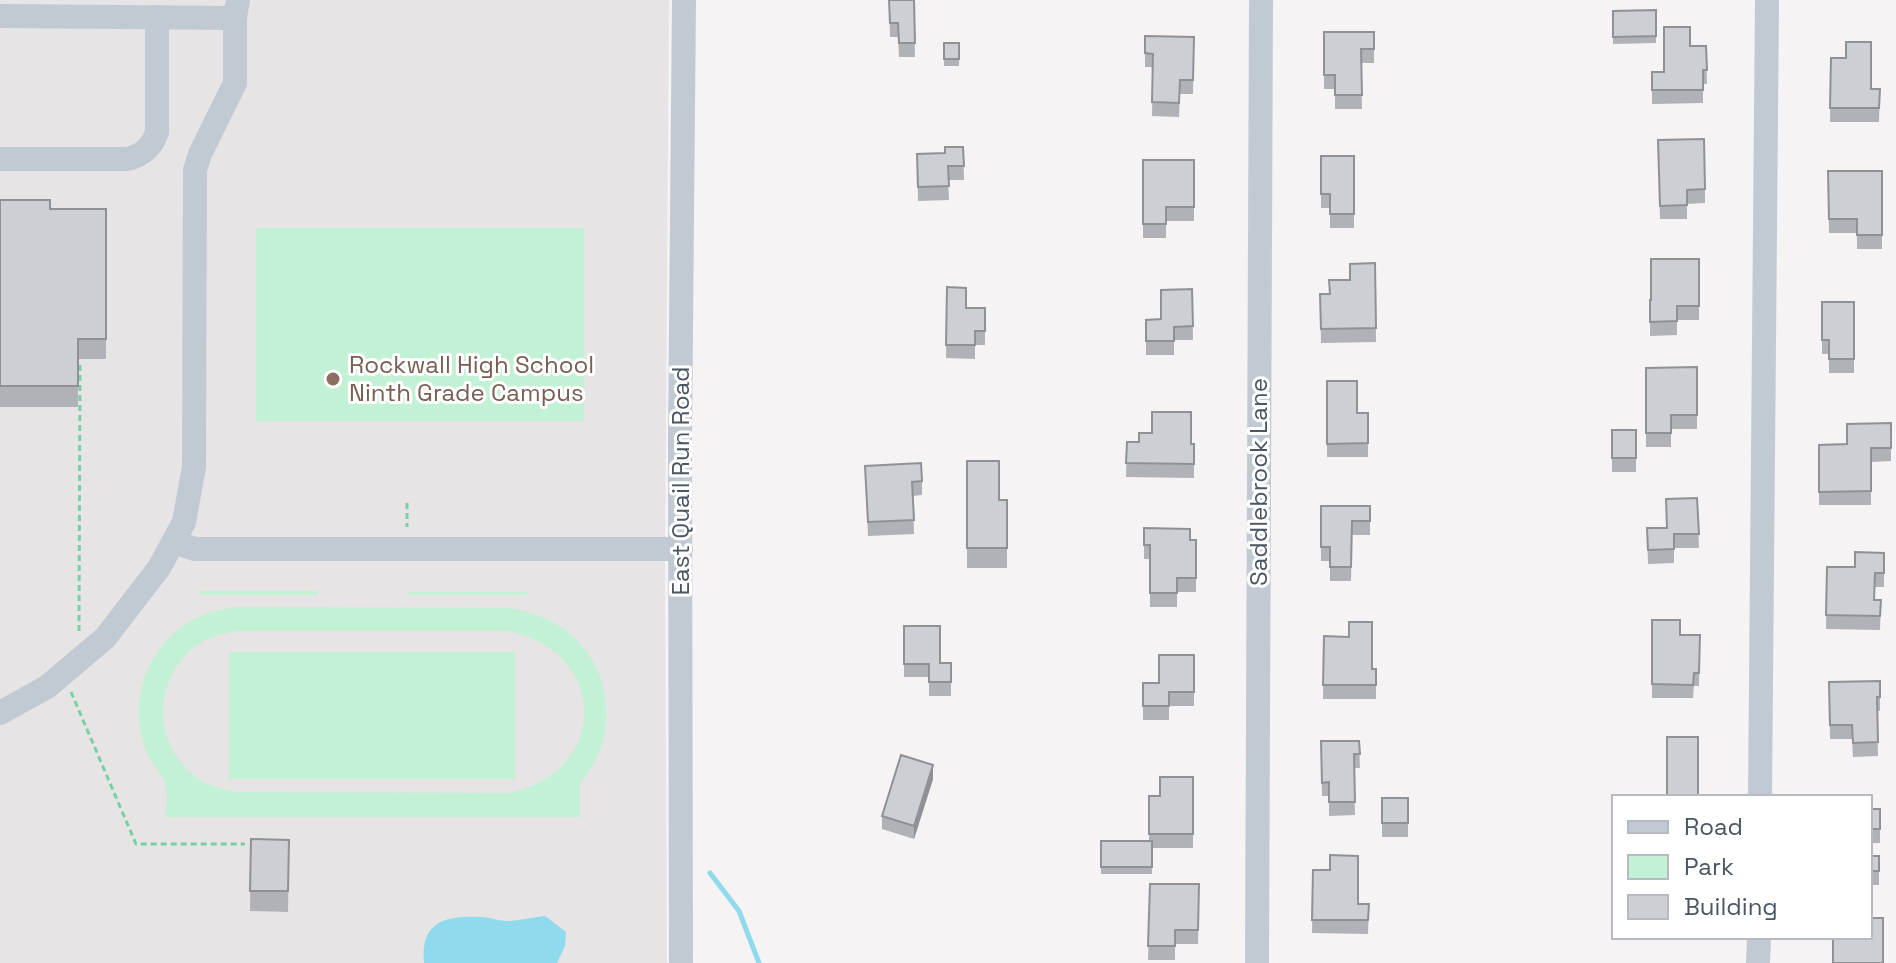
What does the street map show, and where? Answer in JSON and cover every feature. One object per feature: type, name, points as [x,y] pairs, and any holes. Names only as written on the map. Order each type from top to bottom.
[{"type":"street","name":"East Quail Run Road","points":[[681,963],[684,0]]},
{"type":"street","name":"Saddlebrook Lane","points":[[1257,963],[1261,0]]},
{"type":"street","points":[[1760,795],[1767,0]]},
{"type":"street","points":[[0,16],[157,17],[237,9],[235,83],[195,170],[194,467],[184,522],[159,568],[105,638],[47,687],[0,713]]},
{"type":"street","points":[[0,159],[128,159],[144,152],[157,132],[157,17]]},
{"type":"street","points":[[173,542],[195,549],[681,549]]},
{"type":"street","points":[[1758,963],[1759,939]]},
{"type":"path","points":[[80,364],[80,659]]},
{"type":"path","points":[[407,503],[407,549]]},
{"type":"path","points":[[68,686],[136,844],[245,844]]},
{"type":"shaded area","name":"Rockwall High School Ninth Grade Campus","points":[[0,0],[669,0],[665,564],[667,963],[0,963]]},
{"type":"green space","points":[[256,228],[584,228],[584,421],[256,421]]},
{"type":"green space","points":[[200,591],[318,591],[318,595],[200,595]]},
{"type":"green space","points":[[408,592],[527,592],[527,595],[408,595]]},
{"type":"green space","points":[[236,607],[510,608],[556,624],[575,638],[590,656],[606,698],[602,743],[594,764],[580,783],[580,817],[166,817],[166,784],[147,753],[140,725],[141,691],[146,674],[153,659],[175,632],[200,616]],"holes":[[[236,631],[509,631],[542,643],[565,662],[580,686],[584,712],[580,738],[566,762],[542,781],[509,793],[235,792],[200,780],[172,750],[163,712],[172,673],[184,657],[208,639]]]},
{"type":"green space","points":[[229,652],[515,652],[515,779],[229,779]]},
{"type":"water","points":[[545,916],[566,932],[565,946],[557,963],[424,963],[426,938],[431,929],[447,920],[484,917],[507,921]]},
{"type":"building","points":[[889,0],[914,0],[915,43],[899,43],[898,23],[890,23]]},
{"type":"building","points":[[1656,10],[1656,36],[1613,37],[1613,11]]},
{"type":"building","points":[[1664,27],[1690,27],[1690,46],[1706,46],[1707,70],[1703,70],[1703,90],[1652,90],[1652,72],[1664,72]]},
{"type":"building","points":[[1324,32],[1374,32],[1374,49],[1361,49],[1362,95],[1335,95],[1335,75],[1324,75]]},
{"type":"building","points":[[1145,36],[1194,37],[1193,80],[1180,80],[1179,103],[1152,102],[1153,54],[1145,53]]},
{"type":"building","points":[[1846,42],[1871,42],[1871,89],[1880,89],[1879,108],[1830,108],[1831,58],[1846,58]]},
{"type":"building","points":[[944,43],[959,43],[959,59],[944,59]]},
{"type":"building","points":[[1704,139],[1705,189],[1687,190],[1687,205],[1660,206],[1658,140]]},
{"type":"building","points":[[945,147],[963,147],[964,166],[948,166],[949,186],[918,187],[917,154],[945,153]]},
{"type":"building","points":[[1321,156],[1354,156],[1354,214],[1330,214],[1330,194],[1321,194]]},
{"type":"building","points":[[1143,160],[1194,160],[1194,207],[1166,207],[1166,224],[1143,224]]},
{"type":"building","points":[[1828,171],[1882,171],[1882,235],[1857,235],[1857,219],[1829,219]]},
{"type":"building","points":[[0,200],[50,200],[50,209],[106,209],[106,339],[78,339],[78,386],[0,386]]},
{"type":"building","points":[[1651,259],[1699,259],[1699,306],[1677,306],[1677,321],[1650,322]]},
{"type":"building","points":[[1375,263],[1376,328],[1321,329],[1320,294],[1330,294],[1329,280],[1350,280],[1350,264]]},
{"type":"building","points":[[947,287],[966,288],[966,308],[985,308],[985,331],[975,331],[975,345],[946,345]]},
{"type":"building","points":[[1192,289],[1193,326],[1174,327],[1174,341],[1146,341],[1146,320],[1161,319],[1161,290]]},
{"type":"building","points":[[1822,302],[1854,302],[1854,359],[1829,359],[1829,340],[1822,340]]},
{"type":"building","points":[[1697,367],[1697,415],[1671,415],[1671,433],[1646,433],[1646,368]]},
{"type":"building","points":[[1327,381],[1357,381],[1357,413],[1368,413],[1368,443],[1327,444]]},
{"type":"building","points":[[1152,412],[1191,412],[1194,464],[1126,463],[1127,442],[1139,442],[1139,433],[1152,433]]},
{"type":"building","points":[[1891,423],[1891,448],[1871,448],[1871,491],[1819,492],[1819,445],[1847,444],[1847,424]]},
{"type":"building","points":[[1612,430],[1636,430],[1636,458],[1612,458]]},
{"type":"building","points":[[967,461],[999,461],[999,500],[1007,500],[1007,548],[967,548]]},
{"type":"building","points":[[921,463],[922,481],[912,482],[914,520],[868,522],[865,466]]},
{"type":"building","points":[[1697,498],[1699,534],[1674,534],[1674,549],[1648,550],[1647,528],[1667,528],[1666,499]]},
{"type":"building","points":[[1321,506],[1370,506],[1370,521],[1352,521],[1351,567],[1330,567],[1330,547],[1321,547]]},
{"type":"building","points":[[1144,528],[1190,529],[1190,540],[1196,540],[1196,578],[1177,578],[1177,593],[1150,593],[1150,545],[1144,545]]},
{"type":"building","points":[[1855,552],[1884,553],[1884,573],[1875,573],[1874,600],[1881,600],[1880,616],[1826,615],[1827,567],[1855,567]]},
{"type":"building","points":[[1652,620],[1680,620],[1680,635],[1700,635],[1699,673],[1694,673],[1693,685],[1652,684]]},
{"type":"building","points":[[1349,622],[1372,622],[1372,669],[1376,669],[1376,685],[1323,685],[1324,636],[1349,637]]},
{"type":"building","points":[[904,626],[940,626],[940,663],[951,663],[951,682],[929,682],[929,664],[904,664]]},
{"type":"building","points":[[1159,655],[1194,655],[1194,692],[1169,692],[1169,706],[1143,706],[1143,683],[1159,683]]},
{"type":"building","points":[[1880,681],[1880,697],[1877,697],[1878,742],[1853,743],[1852,725],[1830,725],[1829,682]]},
{"type":"building","points":[[1667,737],[1698,737],[1698,795],[1667,795]]},
{"type":"building","points":[[1321,741],[1359,741],[1360,754],[1354,754],[1355,802],[1329,802],[1329,782],[1322,783]]},
{"type":"building","points":[[901,755],[933,765],[914,826],[882,816]]},
{"type":"building","points":[[1160,777],[1193,777],[1193,834],[1149,834],[1149,796],[1160,796]]},
{"type":"building","points":[[1382,798],[1408,798],[1408,823],[1382,823]]},
{"type":"building","points":[[1872,809],[1880,809],[1880,829],[1872,829]]},
{"type":"building","points":[[251,839],[289,840],[288,891],[250,891]]},
{"type":"building","points":[[1101,841],[1152,841],[1152,867],[1101,867]]},
{"type":"building","points":[[1330,855],[1358,856],[1358,904],[1369,904],[1368,920],[1312,920],[1313,870],[1330,870]]},
{"type":"building","points":[[1872,856],[1879,856],[1879,871],[1872,871]]},
{"type":"building","points":[[1150,884],[1199,884],[1198,930],[1175,930],[1175,946],[1148,946]]},
{"type":"building","points":[[1872,918],[1883,918],[1883,963],[1833,963],[1833,939],[1872,939]]},
{"type":"waterway","points":[[710,873],[739,911],[759,963]]},
{"type":"place","name":"Rockwall High School Ninth Grade Campus","points":[[333,379]]}]
